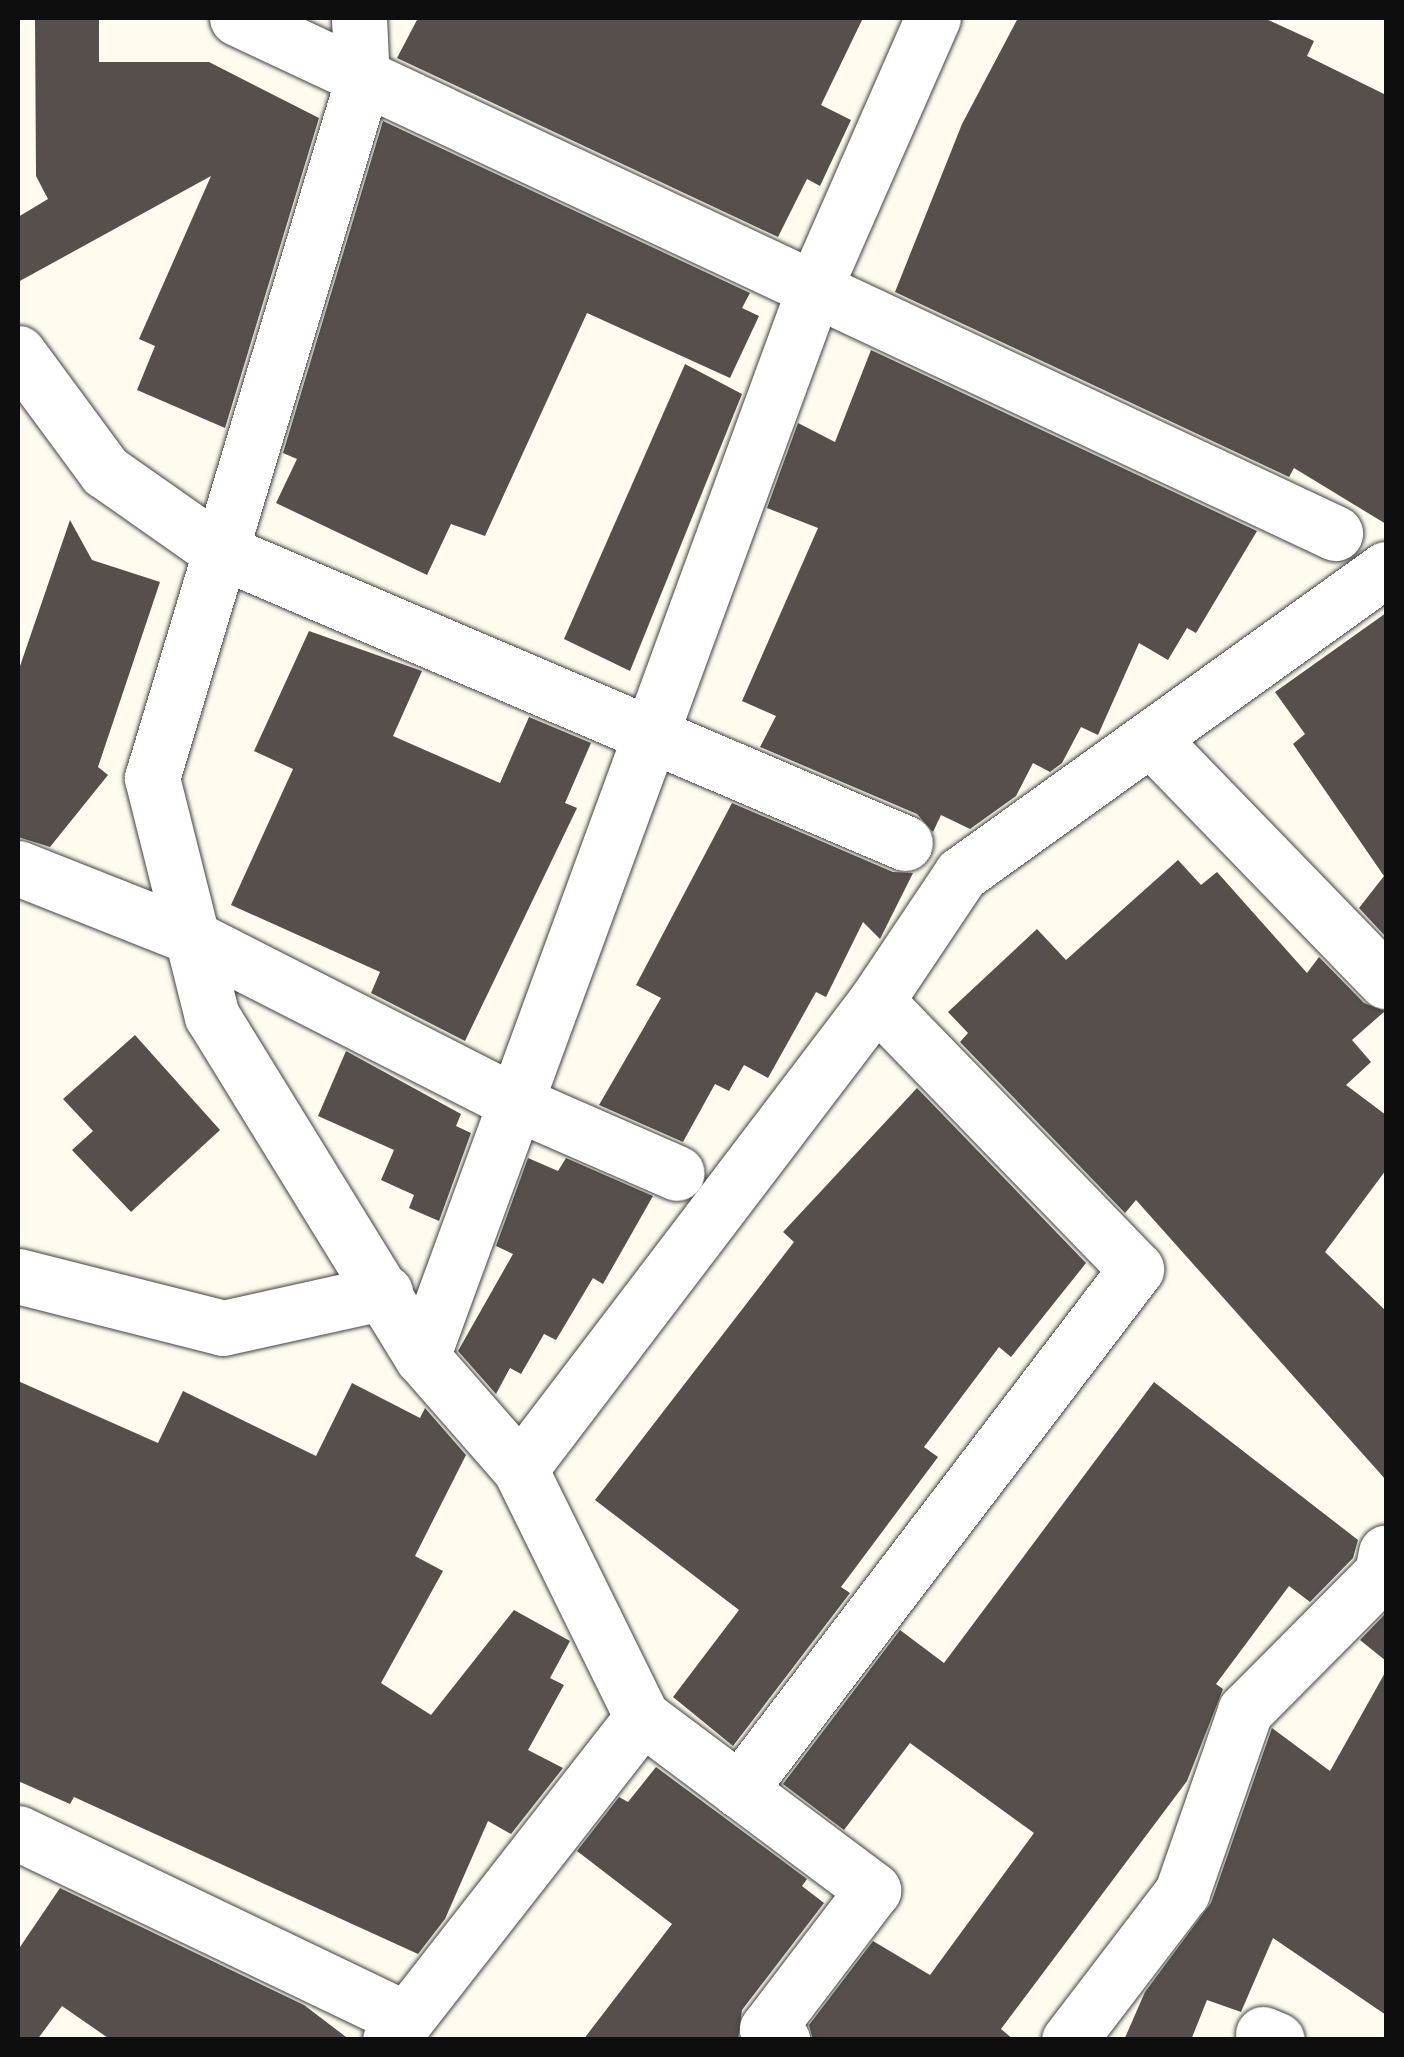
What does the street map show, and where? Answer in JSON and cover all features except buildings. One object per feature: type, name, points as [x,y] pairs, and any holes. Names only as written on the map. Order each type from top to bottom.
[{"type":"street","points":[[237,18],[362,82],[816,284],[1335,534]]},
{"type":"street","points":[[359,18],[362,82],[216,549],[152,778],[185,934],[212,1016],[386,1292],[422,1357],[520,1469],[642,1717],[873,1890],[767,2029],[782,2040]]},
{"type":"street","points":[[422,1357],[519,1104],[816,284],[933,18]]},
{"type":"street","points":[[18,353],[105,470],[216,549],[904,843]]},
{"type":"street","points":[[520,1469],[876,1001],[961,874],[1154,742],[1386,568]]},
{"type":"street","points":[[1154,742],[1386,980]]},
{"type":"street","points":[[18,868],[185,934],[519,1104],[677,1174]]},
{"type":"street","points":[[739,1790],[1136,1269],[876,1001]]},
{"type":"street","points":[[18,1276],[223,1328],[386,1292]]},
{"type":"street","points":[[1069,2040],[1182,1892],[1245,1712],[1382,1573],[1386,1552]]},
{"type":"street","points":[[18,1833],[398,2030],[642,1717]]}]
